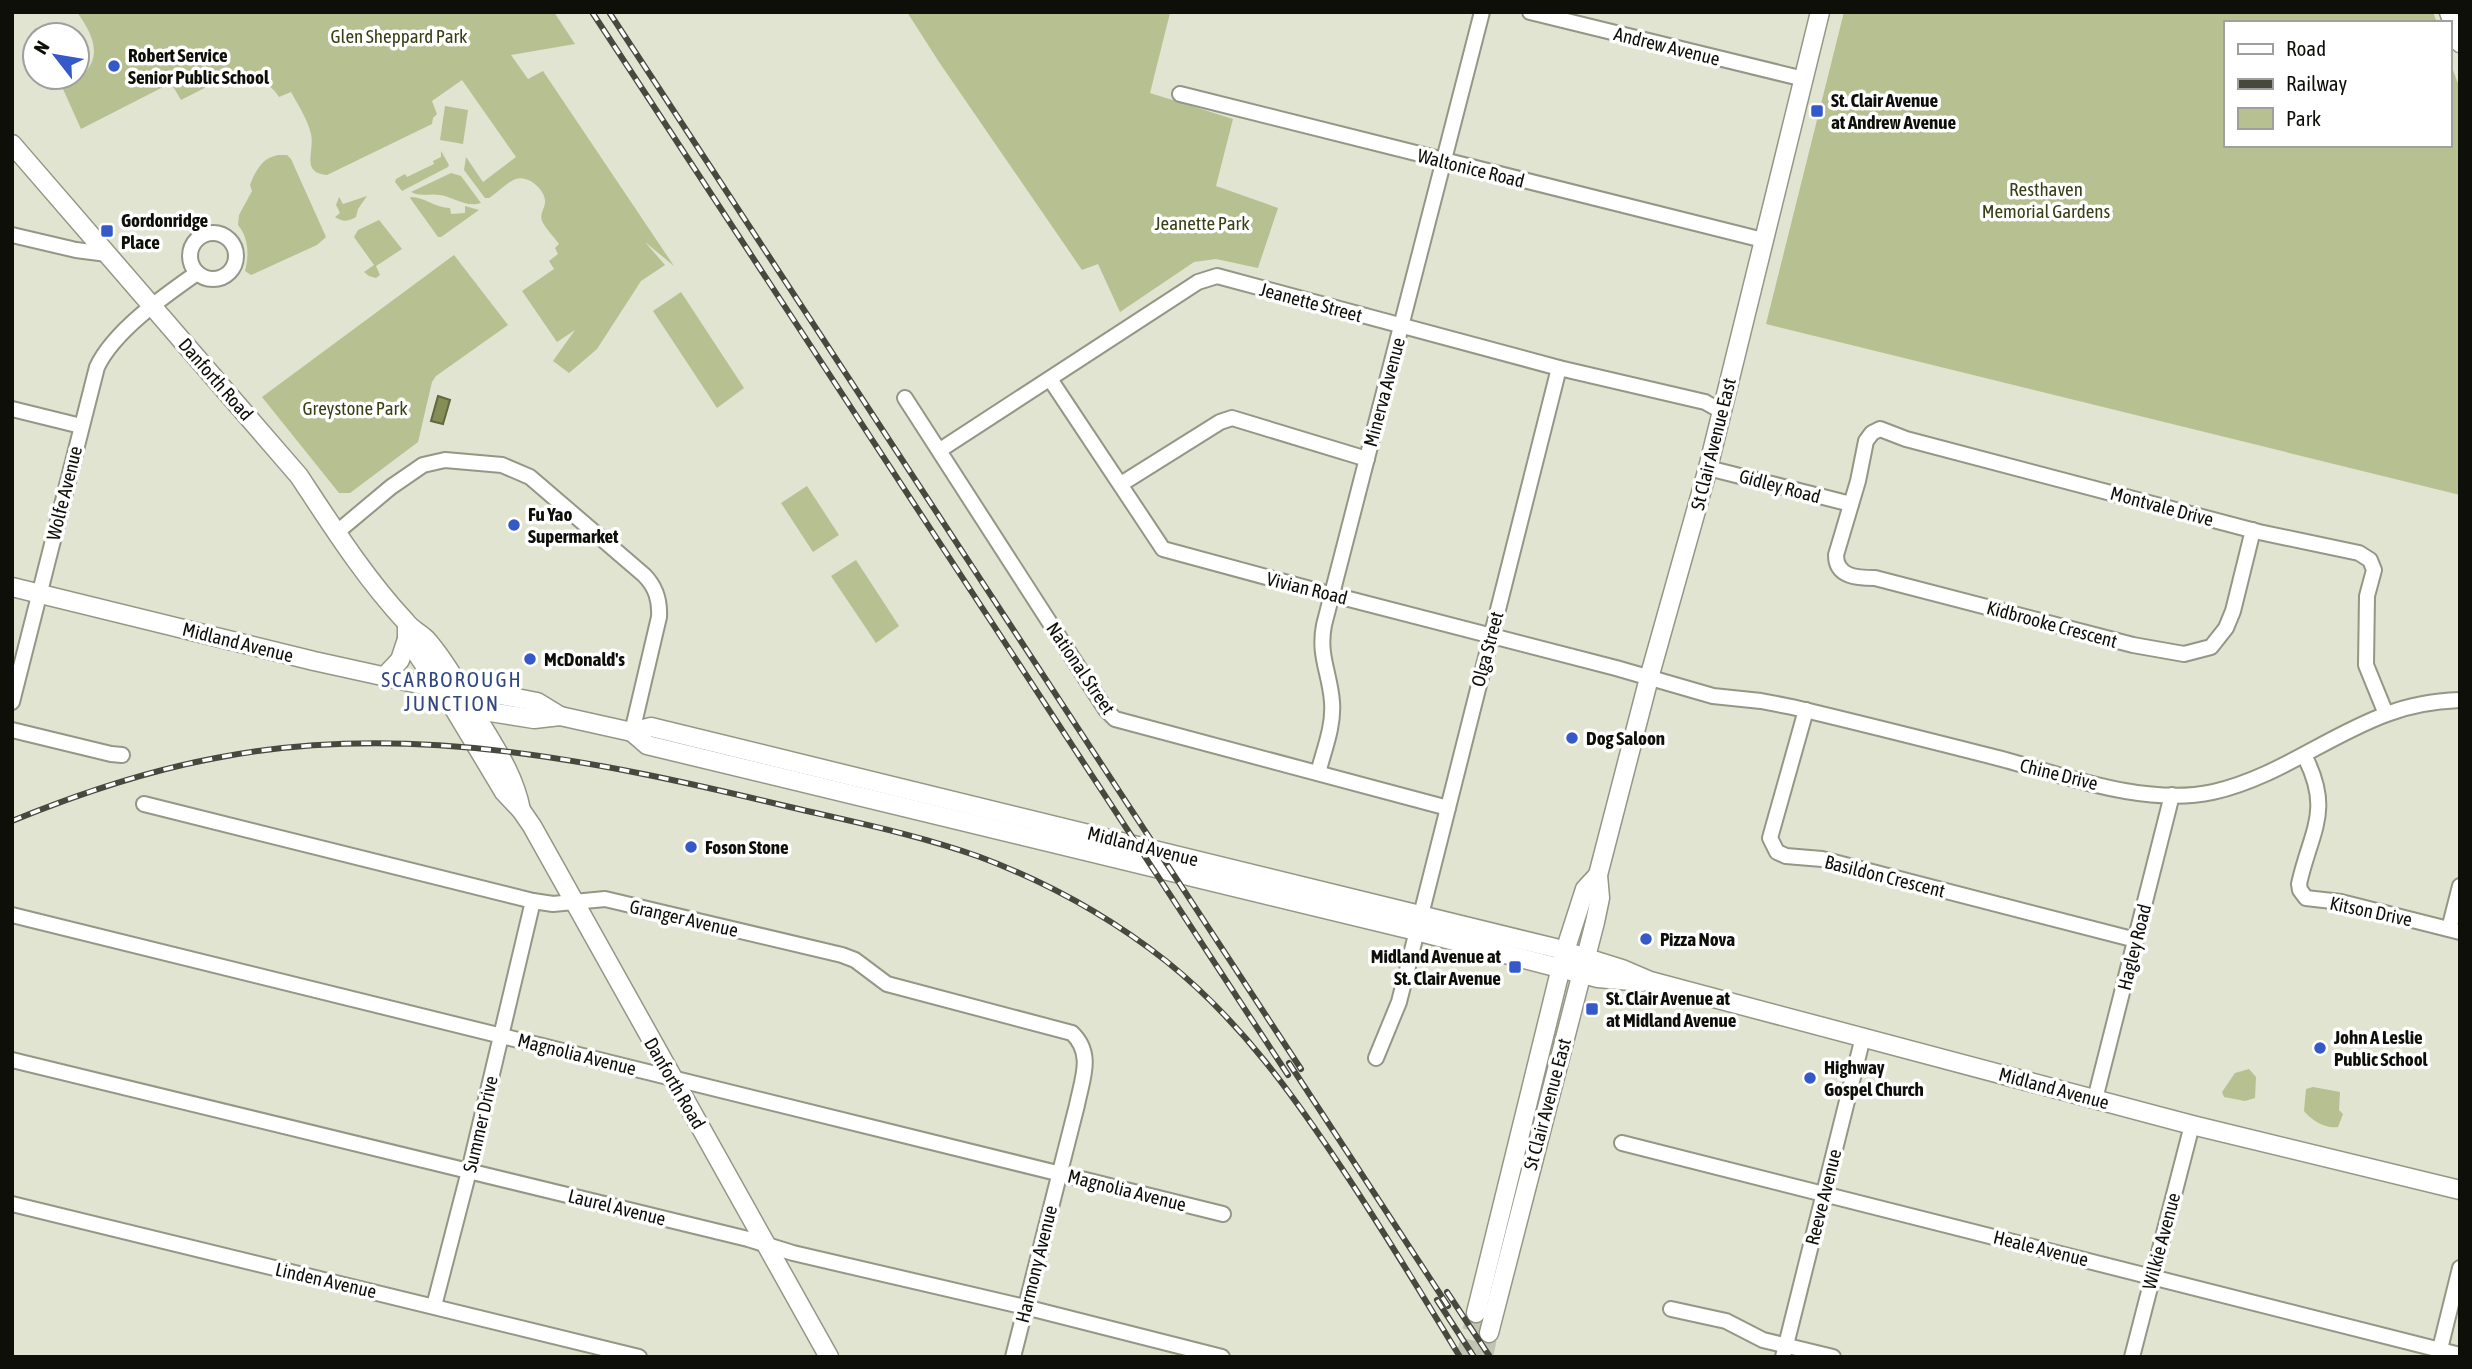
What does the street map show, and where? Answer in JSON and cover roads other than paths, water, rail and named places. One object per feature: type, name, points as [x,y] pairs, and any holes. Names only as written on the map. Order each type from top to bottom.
[{"type":"main road","name":"St Clair Avenue East","points":[[1489,1333],[1600,898],[1598,875],[1649,678],[1708,468],[1820,12]]},
{"type":"main road","points":[[2449,12],[2460,43]]},
{"type":"main road","name":"Danforth Road","points":[[12,144],[299,476],[336,533],[407,631],[503,792],[521,810],[830,1357]]},
{"type":"main road","name":"Midland Avenue","points":[[12,587],[314,661],[464,694],[490,712],[534,719],[560,716],[632,732],[647,745],[1418,923],[1583,965],[1622,969],[1650,981],[2192,1125],[2460,1190]]},
{"type":"main road","points":[[385,676],[400,660],[407,631]]},
{"type":"main road","name":"Danforth Road","points":[[407,631],[425,638],[464,694],[510,771],[517,788],[521,810]]},
{"type":"main road","name":"St Clair Avenue East","points":[[1476,1313],[1563,959],[1585,888],[1598,875]]},
{"type":"street","name":"Minerva Avenue","points":[[1318,773],[1331,725],[1332,702],[1321,650],[1323,628],[1482,12]]},
{"type":"street","name":"Andrew Avenue","points":[[1530,12],[1804,79]]},
{"type":"street","name":"Waltonice Road","points":[[1180,94],[1763,240]]},
{"type":"street","points":[[12,235],[76,250],[107,254]]},
{"type":"street","points":[[153,305],[197,273]]},
{"type":"street","name":"Jeanette Street","points":[[940,450],[1199,282],[1212,277],[1559,368],[1705,402],[1721,411]]},
{"type":"street","name":"Wolfe Avenue","points":[[12,702],[97,367],[104,351],[153,305]]},
{"type":"street","name":"Olga Street","points":[[1376,1058],[1399,1002],[1559,368]]},
{"type":"street","name":"Vivian Road","points":[[1050,379],[1163,549],[1649,678]]},
{"type":"street","name":"National Street","points":[[905,398],[1106,710],[1115,719],[1448,808]]},
{"type":"street","points":[[12,409],[81,426]]},
{"type":"street","points":[[1121,484],[1220,422],[1232,418],[1367,459]]},
{"type":"street","name":"Montvale Drive","points":[[1851,505],[1866,441],[1871,433],[1880,429],[1906,439],[2253,530],[2359,553],[2373,564],[2374,577],[2367,596],[2366,665],[2386,714]]},
{"type":"street","points":[[336,533],[412,471],[434,461],[502,464],[528,475],[644,575],[657,595],[659,617],[632,732]]},
{"type":"street","name":"Gidley Road","points":[[1708,468],[1851,505]]},
{"type":"street","name":"Kidbrooke Crescent","points":[[1851,505],[1836,555],[1836,565],[1841,572],[1860,578],[1875,578],[2171,654],[2196,653],[2211,647],[2219,639],[2233,611],[2253,530]]},
{"type":"street","name":"Chine Drive","points":[[1649,678],[1713,696],[1771,702],[1806,710],[2103,785],[2156,795],[2195,795],[2236,786],[2386,714],[2429,703],[2460,700]]},
{"type":"street","name":"Basildon Crescent","points":[[1806,710],[1770,838],[1777,852],[1786,856],[1822,859],[2136,940]]},
{"type":"street","points":[[12,730],[122,755]]},
{"type":"street","name":"Kitson Drive","points":[[2304,755],[2318,784],[2320,802],[2312,846],[2299,884],[2304,895],[2311,900],[2341,902],[2454,930]]},
{"type":"street","name":"Hagley Road","points":[[2095,1099],[2172,795]]},
{"type":"street","name":"Granger Avenue","points":[[144,804],[533,901],[553,904],[605,899],[842,955],[855,960],[887,984],[1072,1033],[1086,1051],[1085,1065],[1059,1172]]},
{"type":"street","points":[[2454,930],[2460,886]]},
{"type":"street","name":"Summer Drive","points":[[434,1306],[533,901]]},
{"type":"street","name":"Magnolia Avenue","points":[[12,915],[1223,1213]]},
{"type":"street","name":"Reeve Avenue","points":[[1785,1351],[1863,1037]]},
{"type":"street","name":"Laurel Avenue","points":[[12,1060],[1222,1357]]},
{"type":"street","name":"Wilkie Avenue","points":[[2132,1357],[2192,1125]]},
{"type":"street","name":"Heale Avenue","points":[[1622,1143],[2152,1276],[2439,1353],[2460,1355]]},
{"type":"street","name":"Harmony Avenue","points":[[1013,1357],[1059,1172]]},
{"type":"street","name":"Linden Avenue","points":[[12,1204],[639,1357]]},
{"type":"street","points":[[2439,1353],[2460,1268]]},
{"type":"street","points":[[1671,1309],[1726,1321],[1785,1351],[1833,1357]]},
{"type":"tunnel","points":[[1465,1357],[1476,1313]]},
{"type":"tunnel","points":[[1484,1357],[1489,1333]]},
{"type":"railway","points":[[592,12],[1288,1075]]},
{"type":"railway","points":[[609,12],[1301,1069]]},
{"type":"railway","points":[[12,821],[113,784],[216,758],[289,747],[361,743],[433,745],[505,751],[648,775],[886,829],[980,857],[1054,889],[1100,915],[1166,961],[1218,1009],[1265,1061],[1307,1117],[1376,1221],[1460,1357]]},
{"type":"railway","points":[[1289,1063],[1448,1306]]},
{"type":"railway","points":[[1447,1292],[1490,1357]]},
{"type":"railway","points":[[1437,1300],[1474,1357]]},
{"type":"place","name":"Robert Service Senior Public School","points":[[114,66]]},
{"type":"place","name":"St. Clair Avenue at Andrew Avenue","points":[[1817,111]]},
{"type":"place","name":"Gordonridge Place","points":[[107,231]]},
{"type":"place","name":"Fu Yao Supermarket","points":[[514,525]]},
{"type":"place","name":"McDonald's","points":[[530,659]]},
{"type":"place","name":"Dog Saloon","points":[[1572,738]]},
{"type":"place","name":"Foson Stone","points":[[691,847]]},
{"type":"place","name":"Pizza Nova","points":[[1646,939]]},
{"type":"place","name":"Midland Avenue at St. Clair Avenue","points":[[1515,967]]},
{"type":"place","name":"St. Clair Avenue at at Midland Avenue","points":[[1592,1009]]},
{"type":"place","name":"John A Leslie Public School","points":[[2320,1048]]},
{"type":"place","name":"Highway Gospel Church","points":[[1810,1078]]},
{"type":"district","name":"SCARBOROUGH JUNCTION","points":[[452,691]]},
{"type":"park label","name":"Glen Sheppard Park","points":[[399,36]]},
{"type":"park label","name":"Resthaven Memorial Gardens","points":[[2046,200]]},
{"type":"park label","name":"Jeanette Park","points":[[1202,223]]},
{"type":"park label","name":"Greystone Park","points":[[355,408]]}]
